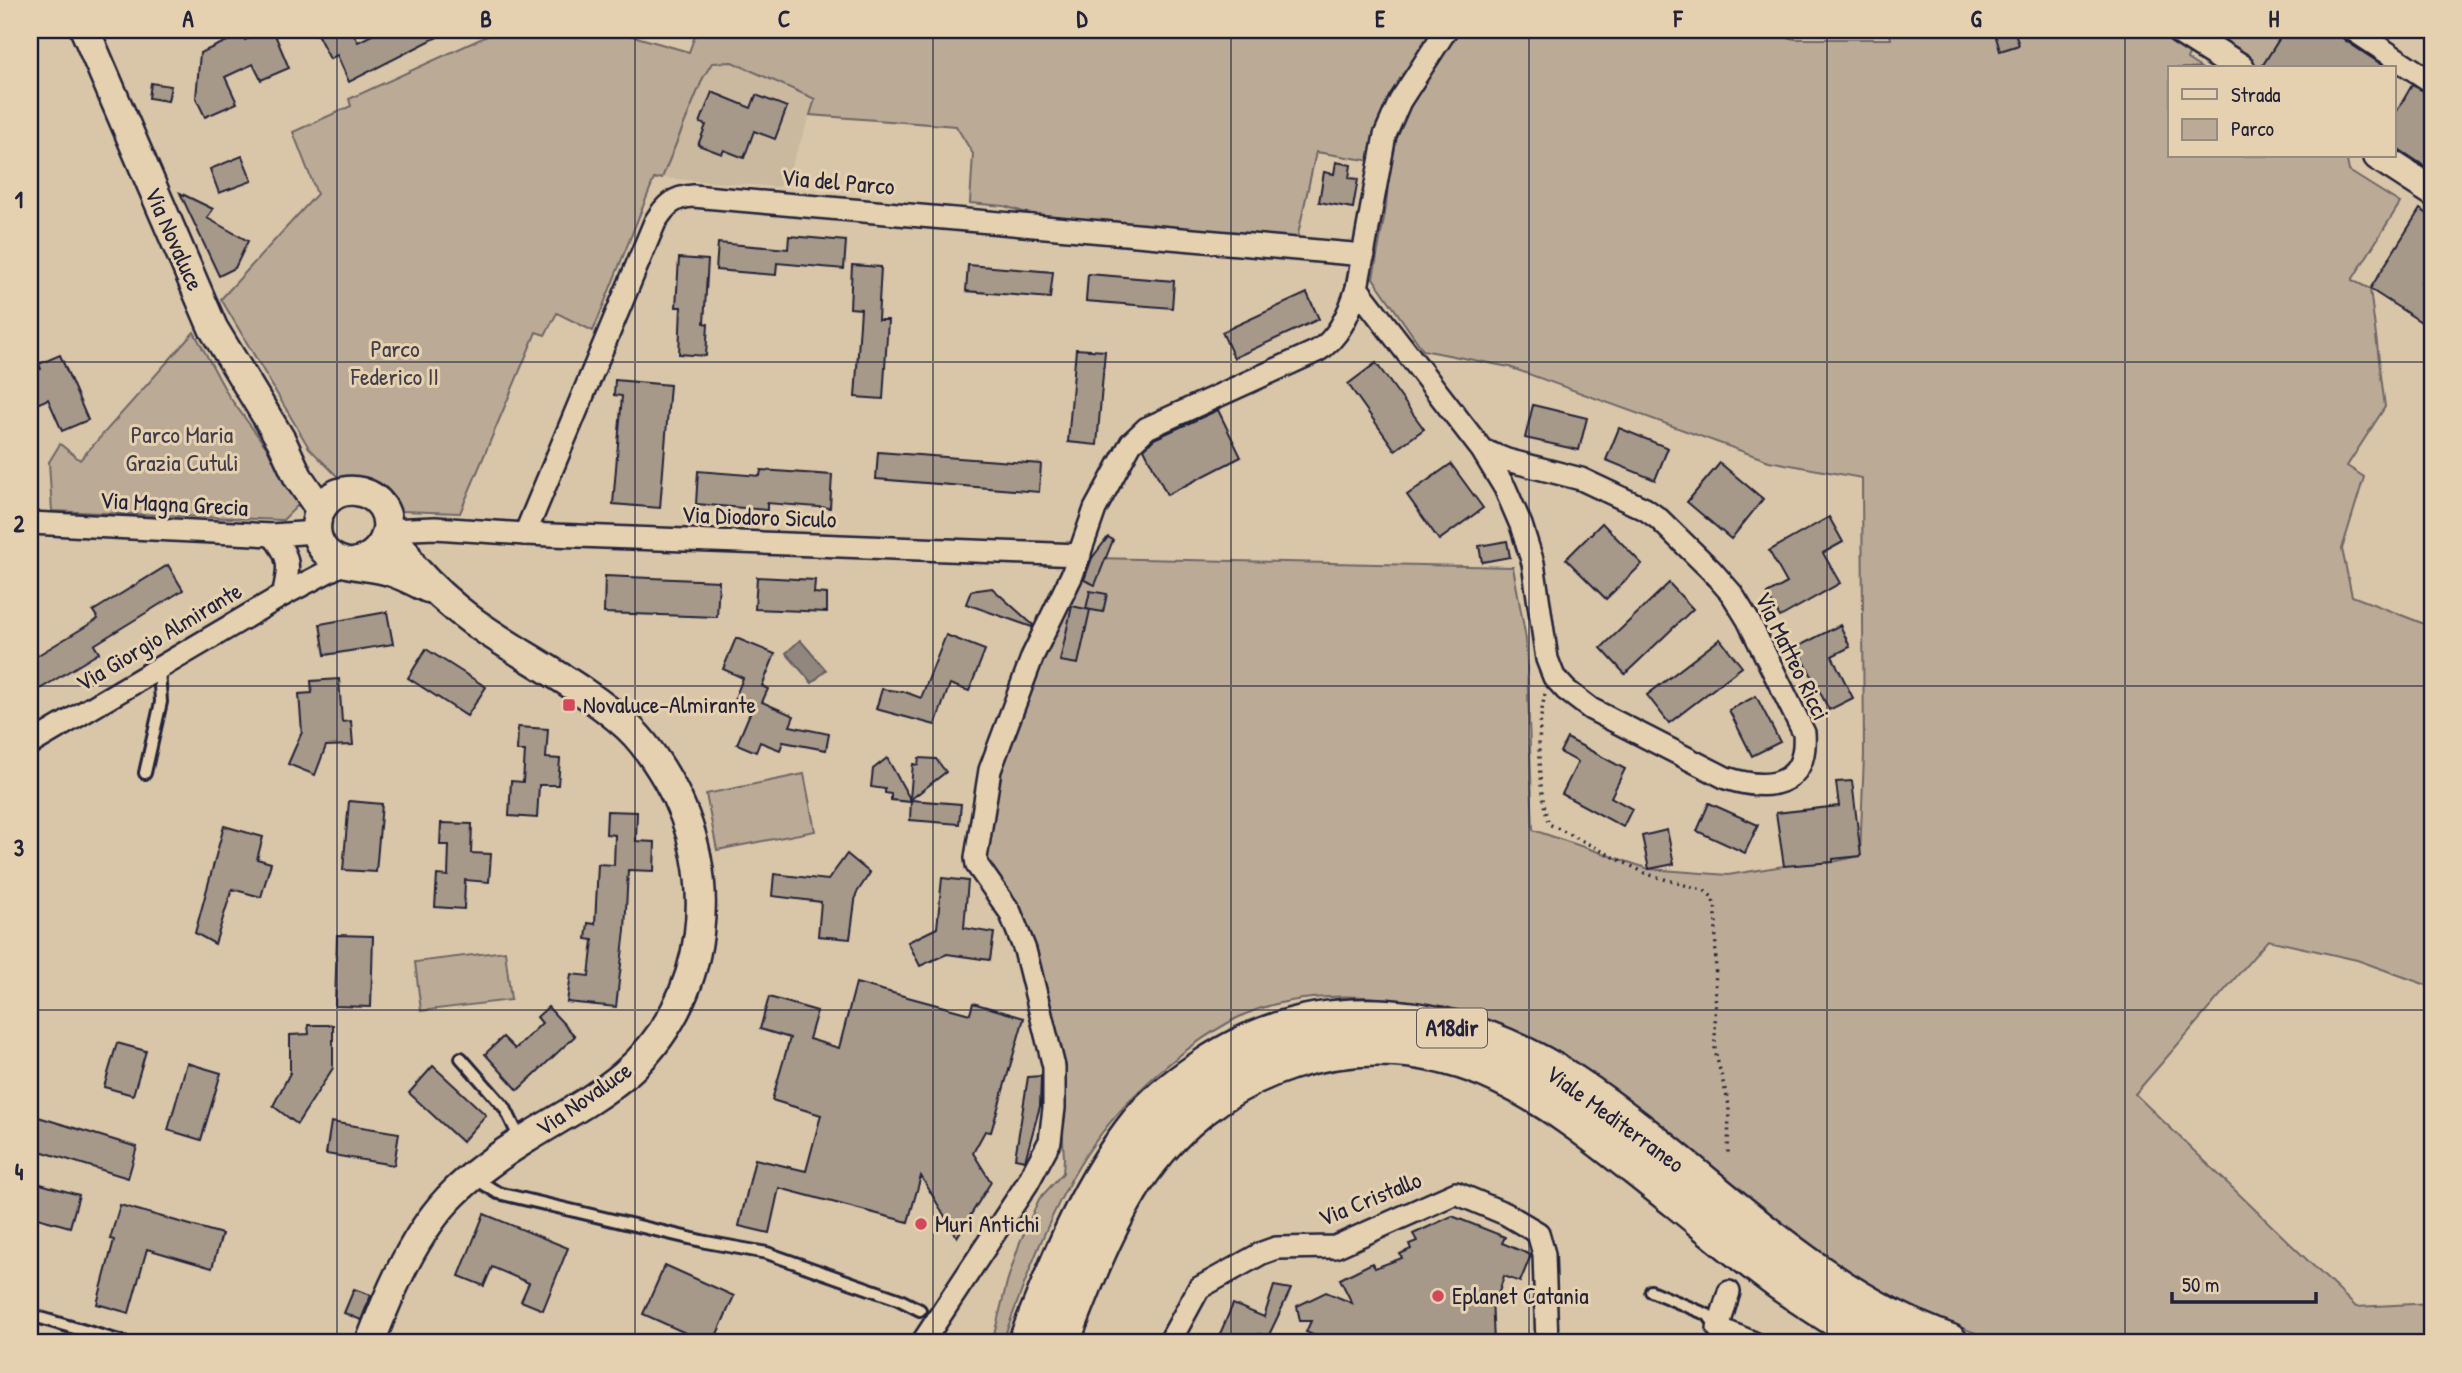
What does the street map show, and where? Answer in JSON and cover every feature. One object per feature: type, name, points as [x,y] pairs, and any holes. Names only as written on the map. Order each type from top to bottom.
[{"type":"highway","name":"Viale Mediterraneo","points":[[1027,1343],[1073,1229],[1103,1172],[1142,1120],[1167,1095],[1216,1060],[1275,1032],[1310,1023],[1347,1018],[1393,1018],[1446,1026],[1493,1041],[1572,1083],[1800,1261],[1891,1318],[1949,1343]]},
{"type":"highway","name":"Viale Mediterraneo","points":[[1060,1343],[1097,1248],[1128,1191],[1151,1158],[1181,1125],[1220,1093],[1254,1073],[1291,1059],[1334,1049],[1376,1047],[1424,1050],[1466,1060],[1541,1098],[1598,1136],[1786,1286],[1876,1343]]},
{"type":"main road","name":"Via Novaluce","points":[[85,30],[213,328],[281,440]]},
{"type":"main road","points":[[2180,30],[2237,66]]},
{"type":"main road","points":[[2381,158],[2432,191]]},
{"type":"main road","points":[[281,440],[342,492]]},
{"type":"main road","points":[[281,440],[333,558],[399,574],[437,593]]},
{"type":"main road","points":[[319,529],[333,495],[352,491],[370,496],[412,566],[437,593]]},
{"type":"main road","points":[[350,563],[370,558],[382,547],[386,526]]},
{"type":"main road","name":"Via Novaluce","points":[[370,1343],[394,1284],[429,1223],[454,1193],[522,1142],[583,1105],[623,1076],[650,1049],[670,1022],[684,994],[695,962],[702,923],[702,883],[693,839],[680,801],[652,754],[606,709],[472,620],[437,593]]},
{"type":"street","points":[[922,1343],[1027,1184],[1050,1141],[1054,1108],[1054,1067],[1025,950],[1010,912],[977,865],[976,858],[990,770],[1033,655],[1080,555],[1095,509],[1131,443],[1147,428],[1328,345],[1353,303],[1385,135],[1400,101],[1446,30]]},
{"type":"street","points":[[2353,30],[2432,82]]},
{"type":"street","name":"Via del Parco","points":[[525,534],[655,222],[665,206],[679,197],[706,197],[1364,256]]},
{"type":"street","name":"Via Matteo Ricci","points":[[1357,288],[1482,450],[1505,488],[1534,563],[1547,659],[1554,677],[1591,709],[1726,778],[1747,785],[1765,786],[1793,774],[1802,762],[1805,747],[1804,733],[1796,714],[1748,620],[1731,594],[1703,561],[1659,519],[1623,498],[1581,479],[1507,460],[1482,450]]},
{"type":"street","name":"Via Magna Grecia","points":[[30,523],[272,535],[319,529]]},
{"type":"street","name":"Via Diodoro Siculo","points":[[386,526],[525,534],[1080,555]]},
{"type":"street","points":[[316,577],[322,559],[319,529]]},
{"type":"street","points":[[272,535],[288,558],[288,576],[283,595]]},
{"type":"street","name":"Via Giorgio Almirante","points":[[30,744],[283,595],[350,563]]},
{"type":"street","name":"Via Cristallo","points":[[1168,1343],[1199,1288],[1262,1253],[1284,1247],[1335,1247],[1456,1193],[1506,1214],[1538,1234],[1544,1254],[1547,1343]]},
{"type":"street","points":[[1729,1292],[1718,1328],[1754,1343]]},
{"type":"lane","points":[[145,773],[161,702],[159,668]]},
{"type":"lane","points":[[461,1058],[505,1108],[522,1142]]},
{"type":"lane","points":[[473,1177],[498,1194],[706,1242],[767,1253],[898,1298],[920,1310]]},
{"type":"lane","points":[[1651,1291],[1708,1315],[1718,1328]]},
{"type":"lane","points":[[30,1315],[126,1343]]},
{"type":"path","points":[[1551,668],[1541,710],[1539,783],[1549,824],[1647,874],[1705,891],[1712,897],[1717,930],[1715,1051],[1729,1105],[1728,1155]]},
{"type":"shaded area","points":[[732,62],[816,99],[787,178],[778,187],[662,178],[703,78],[712,63]]},
{"type":"shaded area","points":[[800,640],[826,670],[812,683],[786,653]]},
{"type":"green space","name":"Parco Federico II","points":[[500,30],[612,30],[689,52],[697,30],[1436,30],[1371,161],[1316,152],[1297,239],[1044,218],[1004,206],[970,203],[973,154],[956,126],[810,115],[815,99],[732,62],[712,63],[703,78],[662,178],[654,179],[593,331],[557,313],[545,335],[536,332],[460,513],[401,511],[379,486],[343,482],[309,448],[221,299],[317,194],[293,132],[351,106],[349,99]]},
{"type":"green space","points":[[1457,30],[1753,30],[1795,39],[1891,39],[1889,30],[2156,30],[2191,51],[2187,59],[2198,66],[2168,66],[2168,158],[2346,158],[2349,171],[2400,203],[2352,280],[2370,289],[2385,407],[2347,466],[2364,477],[2342,549],[2352,596],[2427,625],[2432,620],[2432,987],[2357,960],[2268,940],[2135,1094],[2356,1307],[2432,1303],[2432,1343],[2005,1343],[1924,1312],[1884,1294],[1846,1272],[1785,1228],[1639,1108],[1571,1062],[1520,1033],[1479,1016],[1445,1007],[1372,997],[1335,997],[1266,1007],[1237,1018],[1191,1046],[1128,1102],[1093,1144],[1067,1187],[1036,1253],[1002,1343],[992,1343],[1020,1242],[1039,1199],[1063,1173],[1064,1158],[1059,1067],[983,862],[995,775],[1044,650],[1079,577],[1093,558],[1513,567],[1526,639],[1533,830],[1649,869],[1728,875],[1860,856],[1864,755],[1862,478],[1769,461],[1509,367],[1423,350],[1373,278],[1386,207],[1390,158],[1396,134],[1410,104]]},
{"type":"green space","points":[[2201,30],[2285,30],[2262,66],[2258,66]]},
{"type":"green space","name":"Parco Maria Grazia Cutuli","points":[[194,332],[228,395],[304,499],[283,520],[52,511],[49,462],[60,444],[80,460]]},
{"type":"green space","points":[[804,774],[815,831],[717,850],[706,794]]},
{"type":"green space","points":[[505,951],[511,1000],[421,1011],[415,962]]},
{"type":"building","points":[[273,30],[289,68],[261,80],[253,64],[225,77],[237,103],[205,117],[196,98],[200,53],[243,34],[245,40]]},
{"type":"building","points":[[315,30],[351,30],[358,42],[382,30],[451,30],[349,82],[337,55],[330,59]]},
{"type":"building","points":[[1994,30],[2014,30],[2019,45],[2000,51]]},
{"type":"building","points":[[2285,30],[2334,30],[2384,66],[2262,66]]},
{"type":"building","points":[[151,83],[171,86],[168,101],[149,98]]},
{"type":"building","points":[[2412,85],[2432,95],[2432,171],[2396,147],[2396,113]]},
{"type":"building","points":[[712,92],[751,108],[756,95],[787,107],[775,139],[754,131],[744,158],[724,150],[722,154],[698,145],[706,125],[700,123]]},
{"type":"building","points":[[242,156],[252,181],[219,193],[210,169]]},
{"type":"building","points":[[1336,162],[1351,165],[1349,178],[1358,179],[1353,208],[1319,202],[1324,172],[1334,174]]},
{"type":"building","points":[[180,193],[213,209],[207,218],[248,241],[235,268],[219,276]]},
{"type":"building","points":[[2420,209],[2432,217],[2432,265],[2421,283],[2432,290],[2432,329],[2370,289]]},
{"type":"building","points":[[789,236],[846,241],[844,269],[777,263],[776,275],[716,270],[718,243],[788,249]]},
{"type":"building","points":[[679,258],[708,260],[704,323],[708,324],[706,356],[679,354],[681,307],[676,307]]},
{"type":"building","points":[[852,265],[881,267],[878,320],[888,320],[883,399],[855,397],[861,309],[850,308]]},
{"type":"building","points":[[968,265],[1053,272],[1050,298],[966,291]]},
{"type":"building","points":[[1088,274],[1174,281],[1172,308],[1086,301]]},
{"type":"building","points":[[1307,293],[1319,319],[1234,358],[1222,332]]},
{"type":"building","points":[[1076,349],[1105,351],[1097,445],[1068,442]]},
{"type":"building","points":[[60,355],[88,420],[62,431],[48,399],[30,407],[30,373],[41,369],[39,364]]},
{"type":"building","points":[[1376,363],[1424,429],[1395,450],[1348,384]]},
{"type":"building","points":[[615,380],[670,385],[660,508],[613,504],[622,396],[614,395]]},
{"type":"building","points":[[1533,405],[1587,418],[1579,450],[1525,438]]},
{"type":"building","points":[[1218,410],[1241,457],[1167,495],[1144,449],[1154,439]]},
{"type":"building","points":[[1619,428],[1668,448],[1655,480],[1606,460]]},
{"type":"building","points":[[878,452],[1041,464],[1039,492],[876,479]]},
{"type":"building","points":[[1720,463],[1763,499],[1731,539],[1687,502]]},
{"type":"building","points":[[1451,464],[1483,508],[1439,540],[1407,495]]},
{"type":"building","points":[[761,470],[832,475],[830,508],[767,503],[767,510],[696,504],[698,471],[760,476]]},
{"type":"building","points":[[1829,517],[1843,542],[1823,553],[1840,583],[1780,617],[1767,594],[1787,583],[1769,551]]},
{"type":"building","points":[[1602,523],[1642,564],[1606,599],[1566,559]]},
{"type":"building","points":[[1108,537],[1113,540],[1095,585],[1084,580],[1092,558]]},
{"type":"building","points":[[1507,541],[1510,557],[1482,562],[1479,546]]},
{"type":"building","points":[[168,565],[183,590],[94,645],[99,653],[30,695],[30,660],[98,619],[93,611]]},
{"type":"building","points":[[605,576],[719,581],[717,617],[604,613]]},
{"type":"building","points":[[757,577],[815,580],[814,593],[827,594],[827,612],[755,609]]},
{"type":"building","points":[[1669,583],[1693,609],[1625,674],[1601,648]]},
{"type":"building","points":[[992,588],[1033,625],[1032,627],[966,604],[971,591]]},
{"type":"building","points":[[1090,591],[1107,594],[1103,612],[1086,609]]},
{"type":"building","points":[[1072,606],[1090,610],[1078,664],[1060,661]]},
{"type":"building","points":[[387,612],[393,644],[325,655],[320,624]]},
{"type":"building","points":[[1840,625],[1850,647],[1832,656],[1853,698],[1829,710],[1797,647]]},
{"type":"building","points":[[946,635],[985,650],[969,691],[950,684],[935,725],[876,709],[882,689],[905,692],[921,698]]},
{"type":"building","points":[[736,638],[775,654],[762,686],[768,689],[762,702],[794,716],[790,726],[829,734],[826,750],[783,742],[780,750],[760,742],[756,752],[737,744],[753,706],[735,698],[743,678],[723,669]]},
{"type":"building","points":[[1720,639],[1742,667],[1669,723],[1647,695]]},
{"type":"building","points":[[426,649],[486,687],[467,716],[408,678]]},
{"type":"building","points":[[339,679],[342,722],[351,721],[353,745],[326,746],[315,775],[288,764],[302,732],[299,694],[312,693],[311,681]]},
{"type":"building","points":[[1756,696],[1780,742],[1752,756],[1729,710]]},
{"type":"building","points":[[518,727],[548,729],[546,758],[560,759],[558,785],[539,785],[537,818],[509,816],[511,781],[523,782],[525,751],[517,751]]},
{"type":"building","points":[[1567,738],[1625,769],[1611,797],[1632,809],[1623,827],[1562,794],[1578,762],[1560,752]]},
{"type":"building","points":[[887,758],[910,799],[913,764],[918,765],[919,758],[936,759],[946,772],[910,800],[911,802],[891,800],[891,794],[885,793],[885,789],[871,787],[873,769]]},
{"type":"building","points":[[1852,781],[1861,856],[1833,859],[1833,862],[1784,866],[1776,813],[1839,806],[1836,782]]},
{"type":"building","points":[[911,800],[961,804],[959,824],[910,820]]},
{"type":"building","points":[[349,801],[382,804],[376,872],[343,870]]},
{"type":"building","points":[[1709,803],[1758,825],[1745,853],[1697,831]]},
{"type":"building","points":[[607,811],[637,812],[636,841],[655,842],[654,871],[628,870],[625,930],[616,1007],[567,1002],[571,974],[589,976],[593,940],[586,939],[588,923],[595,924],[598,864],[614,865],[615,835],[606,834]]},
{"type":"building","points":[[441,823],[472,824],[471,853],[491,854],[489,882],[465,880],[464,909],[435,907],[437,875],[448,876],[449,845],[440,845]]},
{"type":"building","points":[[224,826],[263,837],[257,859],[271,863],[261,897],[232,889],[215,944],[195,933]]},
{"type":"building","points":[[1667,830],[1674,864],[1649,869],[1642,836]]},
{"type":"building","points":[[847,854],[870,873],[856,894],[850,939],[818,936],[821,902],[772,896],[774,874],[828,880]]},
{"type":"building","points":[[942,878],[968,881],[964,928],[994,933],[990,960],[947,954],[920,966],[908,942],[937,928]]},
{"type":"building","points":[[337,935],[373,936],[371,1007],[335,1006]]},
{"type":"building","points":[[856,983],[970,1014],[973,1003],[1024,1018],[991,1132],[985,1131],[973,1153],[991,1182],[957,1237],[921,1176],[908,1222],[779,1188],[769,1233],[739,1226],[755,1159],[806,1171],[821,1115],[772,1100],[790,1038],[760,1029],[769,997],[817,1011],[809,1039],[839,1048]]},
{"type":"building","points":[[548,1007],[575,1036],[518,1090],[485,1054],[503,1037],[515,1049],[542,1023],[537,1017]]},
{"type":"building","points":[[308,1025],[333,1025],[333,1068],[297,1124],[273,1106],[290,1073],[290,1035],[309,1034]]},
{"type":"building","points":[[117,1043],[146,1051],[133,1095],[104,1087]]},
{"type":"building","points":[[187,1063],[221,1073],[201,1140],[168,1130]]},
{"type":"building","points":[[433,1066],[486,1115],[462,1142],[409,1093]]},
{"type":"building","points":[[1041,1076],[1040,1106],[1026,1157],[1025,1160],[1015,1158],[1028,1077]]},
{"type":"building","points":[[35,1116],[137,1147],[128,1178],[30,1148],[30,1133]]},
{"type":"building","points":[[331,1122],[399,1133],[394,1165],[326,1154]]},
{"type":"building","points":[[30,1181],[79,1195],[70,1227],[30,1216]]},
{"type":"building","points":[[120,1205],[222,1234],[212,1268],[147,1249],[129,1313],[97,1304]]},
{"type":"building","points":[[484,1214],[568,1248],[543,1310],[521,1301],[529,1283],[492,1267],[484,1286],[459,1276]]},
{"type":"building","points":[[1452,1216],[1505,1237],[1502,1243],[1531,1255],[1520,1282],[1504,1276],[1498,1295],[1492,1296],[1494,1343],[1318,1343],[1320,1338],[1306,1332],[1311,1321],[1300,1321],[1297,1306],[1326,1292],[1352,1303],[1340,1279],[1372,1263],[1375,1268],[1402,1258],[1400,1254],[1411,1249],[1409,1244],[1417,1241],[1413,1234]]},
{"type":"building","points":[[665,1265],[734,1296],[713,1343],[697,1343],[699,1339],[643,1314]]},
{"type":"building","points":[[1274,1286],[1291,1289],[1268,1337],[1259,1334],[1255,1343],[1216,1343],[1233,1304],[1264,1317]]},
{"type":"building","points":[[354,1289],[371,1295],[361,1320],[344,1313]]},
{"type":"place","name":"Novaluce-Almirante","points":[[569,705]]},
{"type":"place","name":"Muri Antichi","points":[[921,1224]]},
{"type":"place","name":"Eplanet Catania","points":[[1438,1296]]}]
